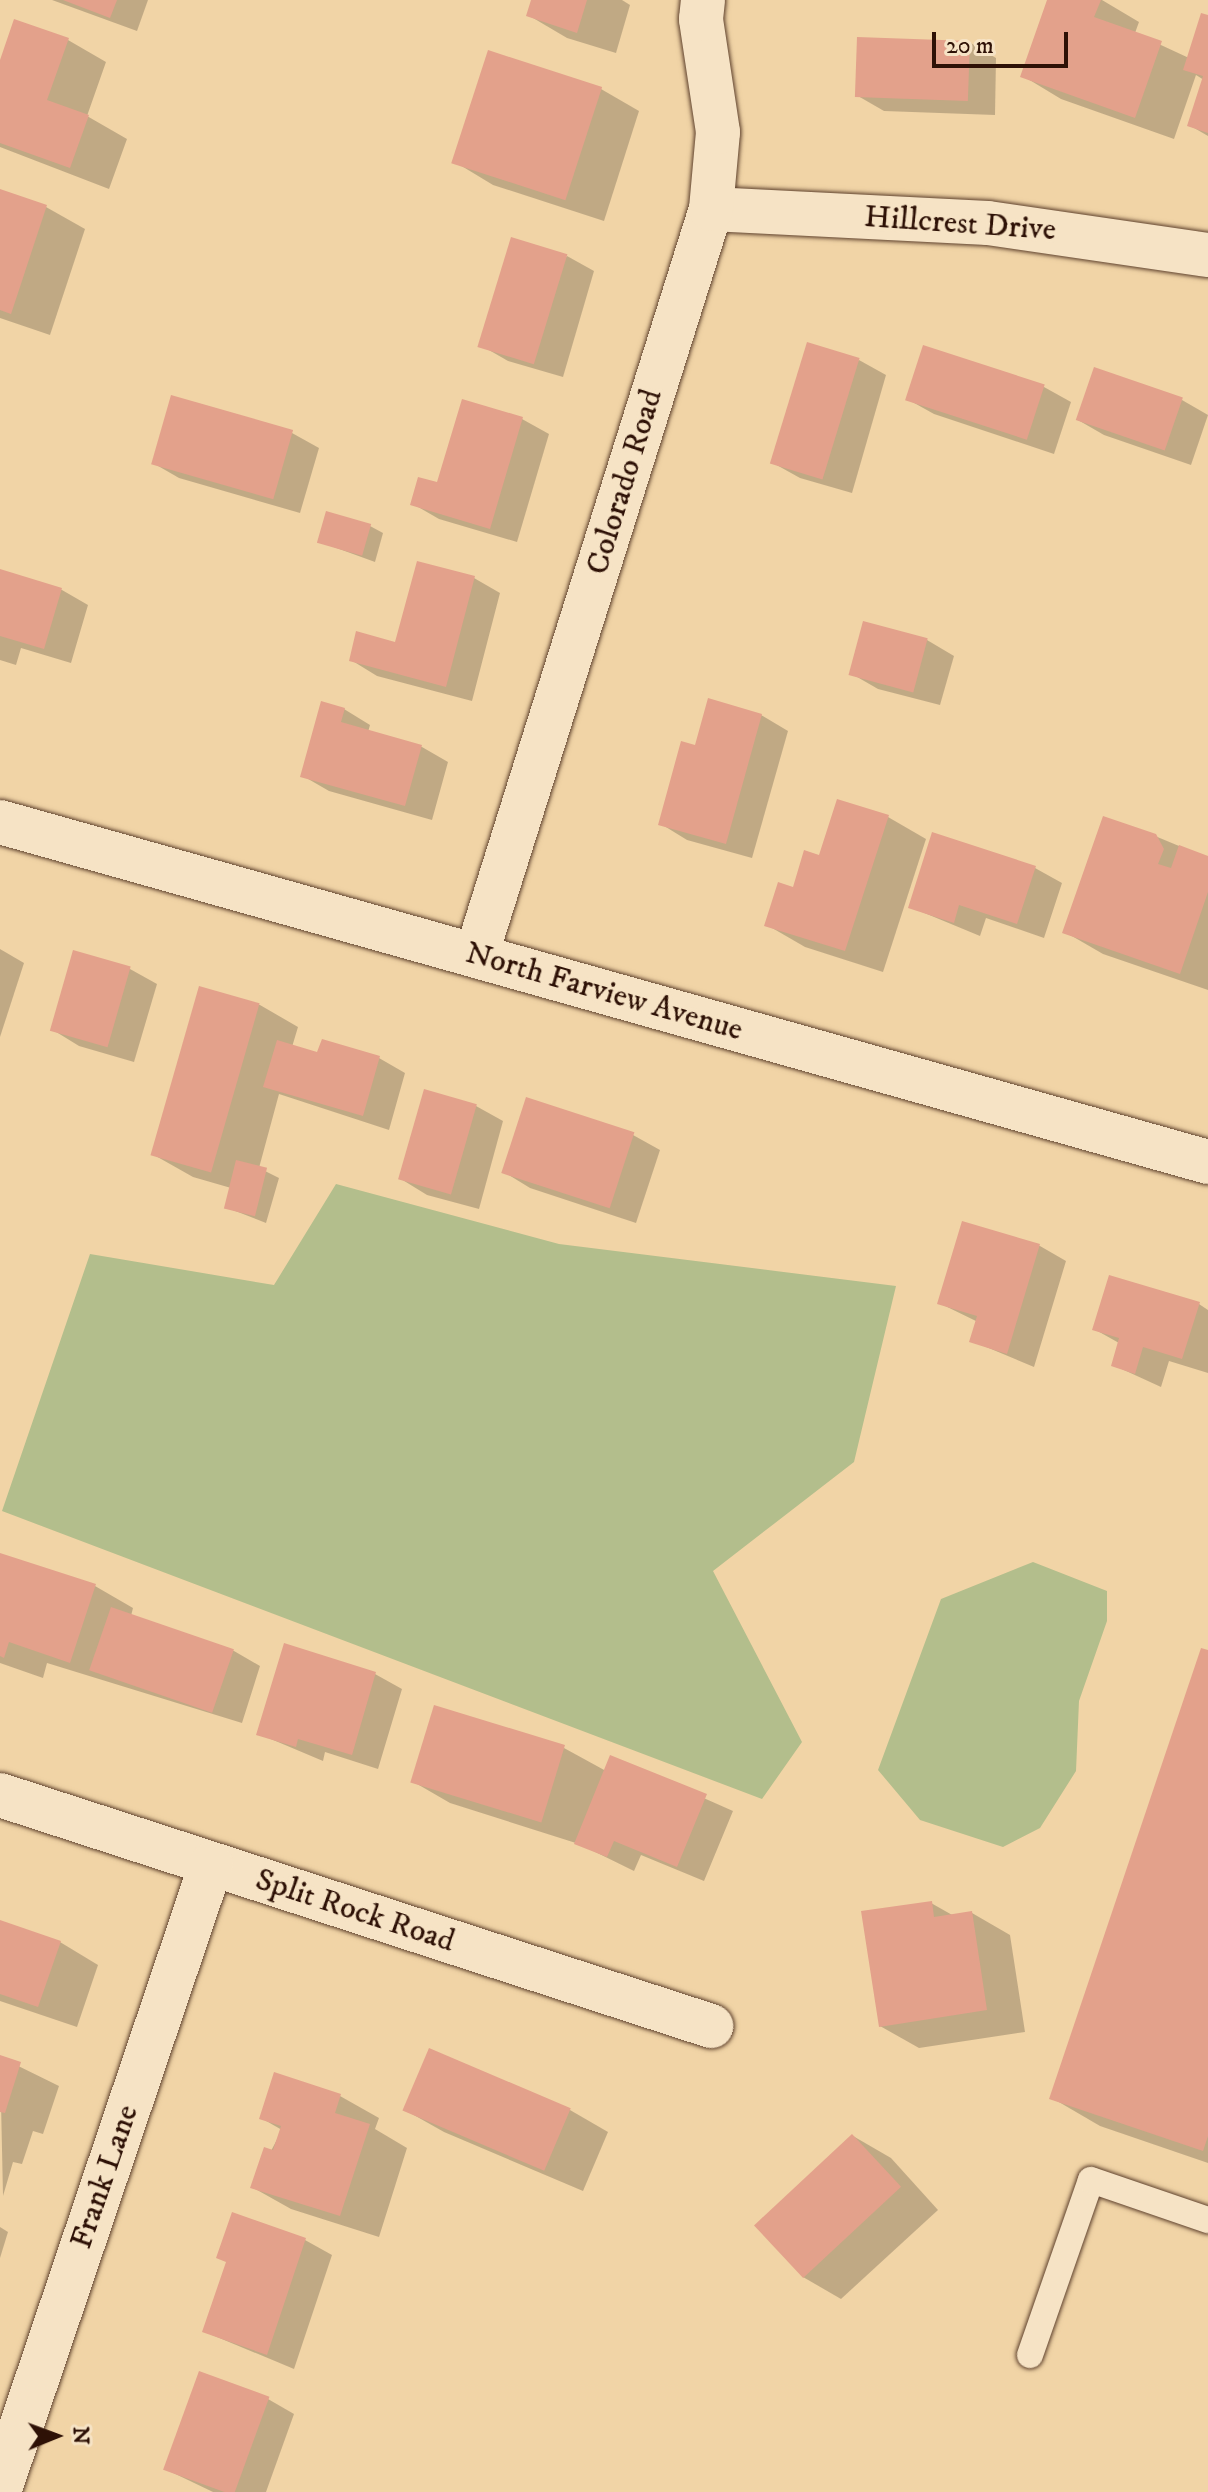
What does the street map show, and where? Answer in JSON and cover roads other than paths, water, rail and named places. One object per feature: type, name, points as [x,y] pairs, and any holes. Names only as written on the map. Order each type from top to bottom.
[{"type":"street","name":"Colorado Road","points":[[476,956],[711,209],[718,132],[701,19],[703,0]]},
{"type":"street","name":"Hillcrest Drive","points":[[711,209],[988,223],[1208,255]]},
{"type":"street","name":"North Farview Avenue","points":[[0,822],[1208,1162]]},
{"type":"street","name":"Split Rock Road","points":[[0,1795],[711,2026]]},
{"type":"street","name":"Frank Lane","points":[[0,2489],[211,1865]]},
{"type":"lane","points":[[1030,2355],[1091,2180],[1208,2220]]}]
